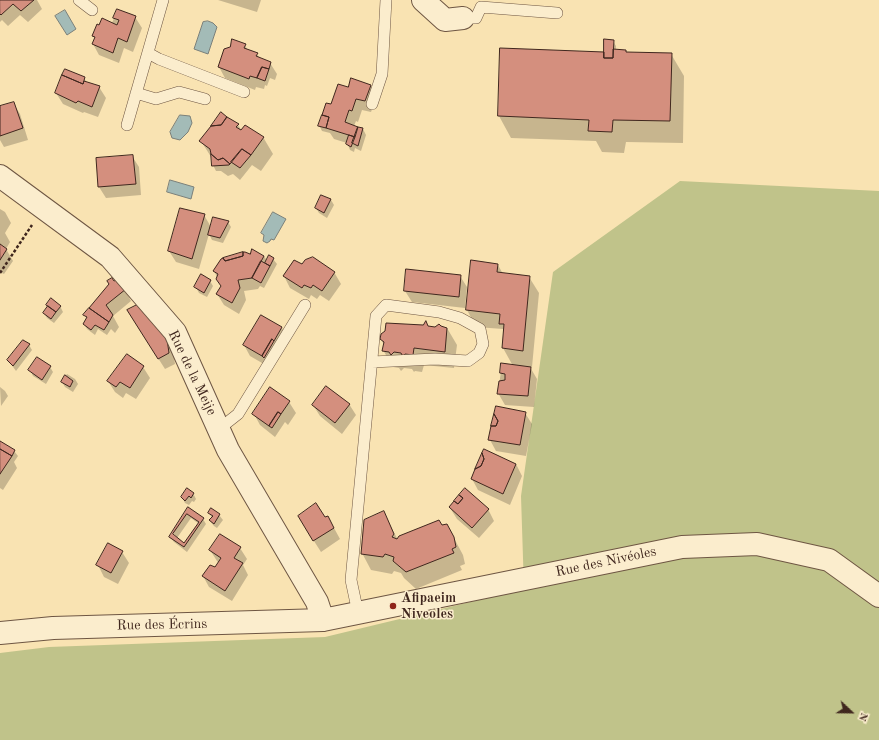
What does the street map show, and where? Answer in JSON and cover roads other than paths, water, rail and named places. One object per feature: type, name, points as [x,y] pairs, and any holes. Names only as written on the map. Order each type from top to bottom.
[{"type":"street","points":[[423,0],[445,20],[463,18]]},
{"type":"street","name":"Rue de la Meije","points":[[0,176],[110,257],[175,332],[228,450],[317,602],[323,620]]},
{"type":"street","name":"Rue des Nivéoles","points":[[323,620],[682,547],[749,544],[757,544],[829,560],[879,596]]},
{"type":"street","name":"Rue des Écrins","points":[[0,633],[53,628],[323,620]]},
{"type":"lane","points":[[79,0],[92,10]]},
{"type":"lane","points":[[127,125],[163,0]]},
{"type":"lane","points":[[372,104],[382,74],[386,0]]},
{"type":"lane","points":[[463,18],[476,18],[480,7],[557,13]]},
{"type":"lane","points":[[148,53],[159,59],[244,92]]},
{"type":"lane","points":[[136,92],[156,99],[179,92],[205,99]]},
{"type":"lane","points":[[219,429],[238,414],[305,305]]},
{"type":"lane","points":[[358,613],[351,580],[376,316],[386,305],[439,312],[460,318],[480,329],[483,344],[479,353],[468,361],[435,359],[372,362]]},
{"type":"water","points":[[65,10],[76,29],[67,35],[55,16]]},
{"type":"water","points":[[208,21],[217,27],[208,54],[194,49],[203,22]]},
{"type":"water","points":[[180,115],[190,116],[192,123],[188,132],[180,140],[172,138],[170,132]]},
{"type":"water","points":[[170,180],[194,187],[191,199],[167,192]]},
{"type":"water","points":[[273,212],[286,219],[274,240],[271,239],[267,243],[263,241],[264,235],[261,233]]},
{"type":"place","name":"Afipaeim Niveoles","points":[[393,606]]}]
